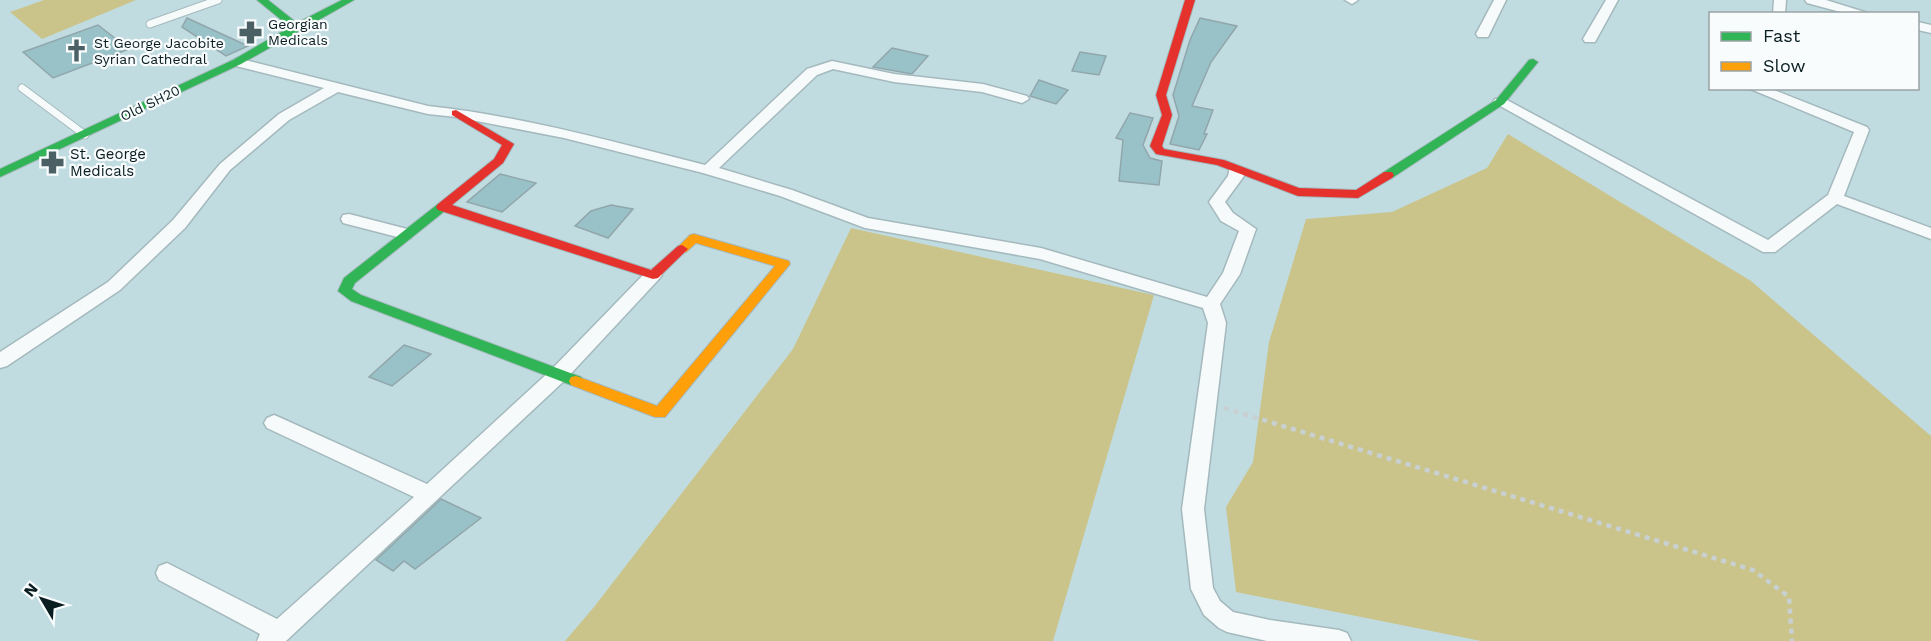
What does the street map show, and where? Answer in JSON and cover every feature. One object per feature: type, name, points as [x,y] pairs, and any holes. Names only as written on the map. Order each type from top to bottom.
[{"type":"main road","points":[[262,0],[296,27]]},
{"type":"main road","name":"Old SH20","points":[[0,173],[237,63],[296,27],[350,0]]},
{"type":"main road","points":[[1190,0],[1161,95],[1168,109],[1166,126],[1156,146],[1160,152],[1172,156],[1220,162],[1235,170],[1298,192],[1358,194],[1500,102],[1533,62]]},
{"type":"main road","points":[[303,5],[318,16]]},
{"type":"main road","points":[[444,206],[652,275],[693,238],[784,264],[660,413],[557,376],[356,298],[345,291],[348,281],[499,161],[508,144],[456,112]]},
{"type":"street","points":[[1483,34],[1500,0]]},
{"type":"street","points":[[1590,39],[1612,0]]},
{"type":"street","points":[[1811,0],[1857,12]]},
{"type":"street","points":[[237,63],[428,110],[456,112],[564,134],[708,170],[786,193],[865,223],[1041,254],[1210,304]]},
{"type":"street","points":[[708,170],[812,72],[832,65],[894,78],[983,88],[1022,99]]},
{"type":"street","points":[[0,361],[114,286],[179,224],[225,167],[284,117],[338,86]]},
{"type":"street","points":[[1500,102],[1770,248],[1835,198],[1862,130],[1760,90]]},
{"type":"street","points":[[1210,304],[1231,274],[1248,229],[1227,217],[1217,202],[1236,176],[1235,170]]},
{"type":"street","points":[[1835,198],[1931,234]]},
{"type":"street","points":[[349,219],[405,234]]},
{"type":"street","points":[[167,573],[274,636],[557,376],[652,275]]},
{"type":"street","points":[[1210,304],[1217,323],[1193,510],[1202,589],[1212,608],[1227,621],[1270,632],[1339,641]]},
{"type":"street","points":[[274,423],[430,495]]},
{"type":"lane","points":[[150,24],[218,0]]},
{"type":"lane","points":[[22,88],[85,135]]},
{"type":"path","points":[[1207,403],[1753,570],[1789,597],[1792,641]]},
{"type":"shaded area","points":[[44,0],[136,0],[42,39],[10,12]]},
{"type":"shaded area","points":[[1508,134],[1751,281],[1931,436],[1931,641],[1481,641],[1236,592],[1226,507],[1253,462],[1269,342],[1306,219],[1392,212],[1487,168]]},
{"type":"shaded area","points":[[851,228],[1154,295],[1053,641],[565,641],[594,607],[793,349]]},
{"type":"building","points":[[187,18],[248,46],[226,56],[182,27]]},
{"type":"building","points":[[1200,18],[1237,26],[1211,62],[1192,106],[1213,110],[1204,134],[1207,134],[1199,150],[1170,144],[1179,116],[1173,95],[1190,40]]},
{"type":"building","name":"St George Jacobite Syrian Cathedral","points":[[98,25],[129,49],[53,78],[23,52]]},
{"type":"building","points":[[892,48],[928,56],[912,74],[873,67]]},
{"type":"building","points":[[1080,52],[1106,56],[1099,75],[1072,71]]},
{"type":"building","points":[[1039,80],[1068,90],[1056,104],[1030,96]]},
{"type":"building","points":[[1130,113],[1153,118],[1143,145],[1150,158],[1162,161],[1159,185],[1119,181],[1123,140],[1116,138]]},
{"type":"building","points":[[500,174],[536,183],[502,212],[467,202]]},
{"type":"building","points":[[611,205],[633,209],[608,238],[575,226],[591,211]]},
{"type":"building","points":[[404,345],[431,354],[392,386],[369,377]]},
{"type":"building","points":[[441,499],[481,518],[415,569],[404,561],[393,571],[376,560]]},
{"type":"traffic: fast","points":[[262,0],[296,27],[349,0]]},
{"type":"traffic: fast","points":[[0,173],[237,62],[296,27]]},
{"type":"traffic: fast","points":[[1388,175],[1500,102],[1533,62]]},
{"type":"traffic: fast","points":[[442,207],[349,281],[345,291],[356,298],[576,381]]},
{"type":"traffic: slow","points":[[576,381],[660,413],[784,264],[694,238],[682,249]]},
{"type":"traffic: jam","points":[[1190,0],[1161,95],[1167,115],[1156,146],[1160,152],[1220,162],[1298,192],[1358,194],[1388,175]]},
{"type":"traffic: jam","points":[[442,207],[499,161],[508,144],[456,113]]},
{"type":"traffic: jam","points":[[444,206],[653,275],[682,249]]},
{"type":"place","name":"Georgian Medicals","points":[[250,32]]},
{"type":"place","name":"St George Jacobite Syrian Cathedral","points":[[76,51]]},
{"type":"place","name":"St. George Medicals","points":[[52,163]]}]
